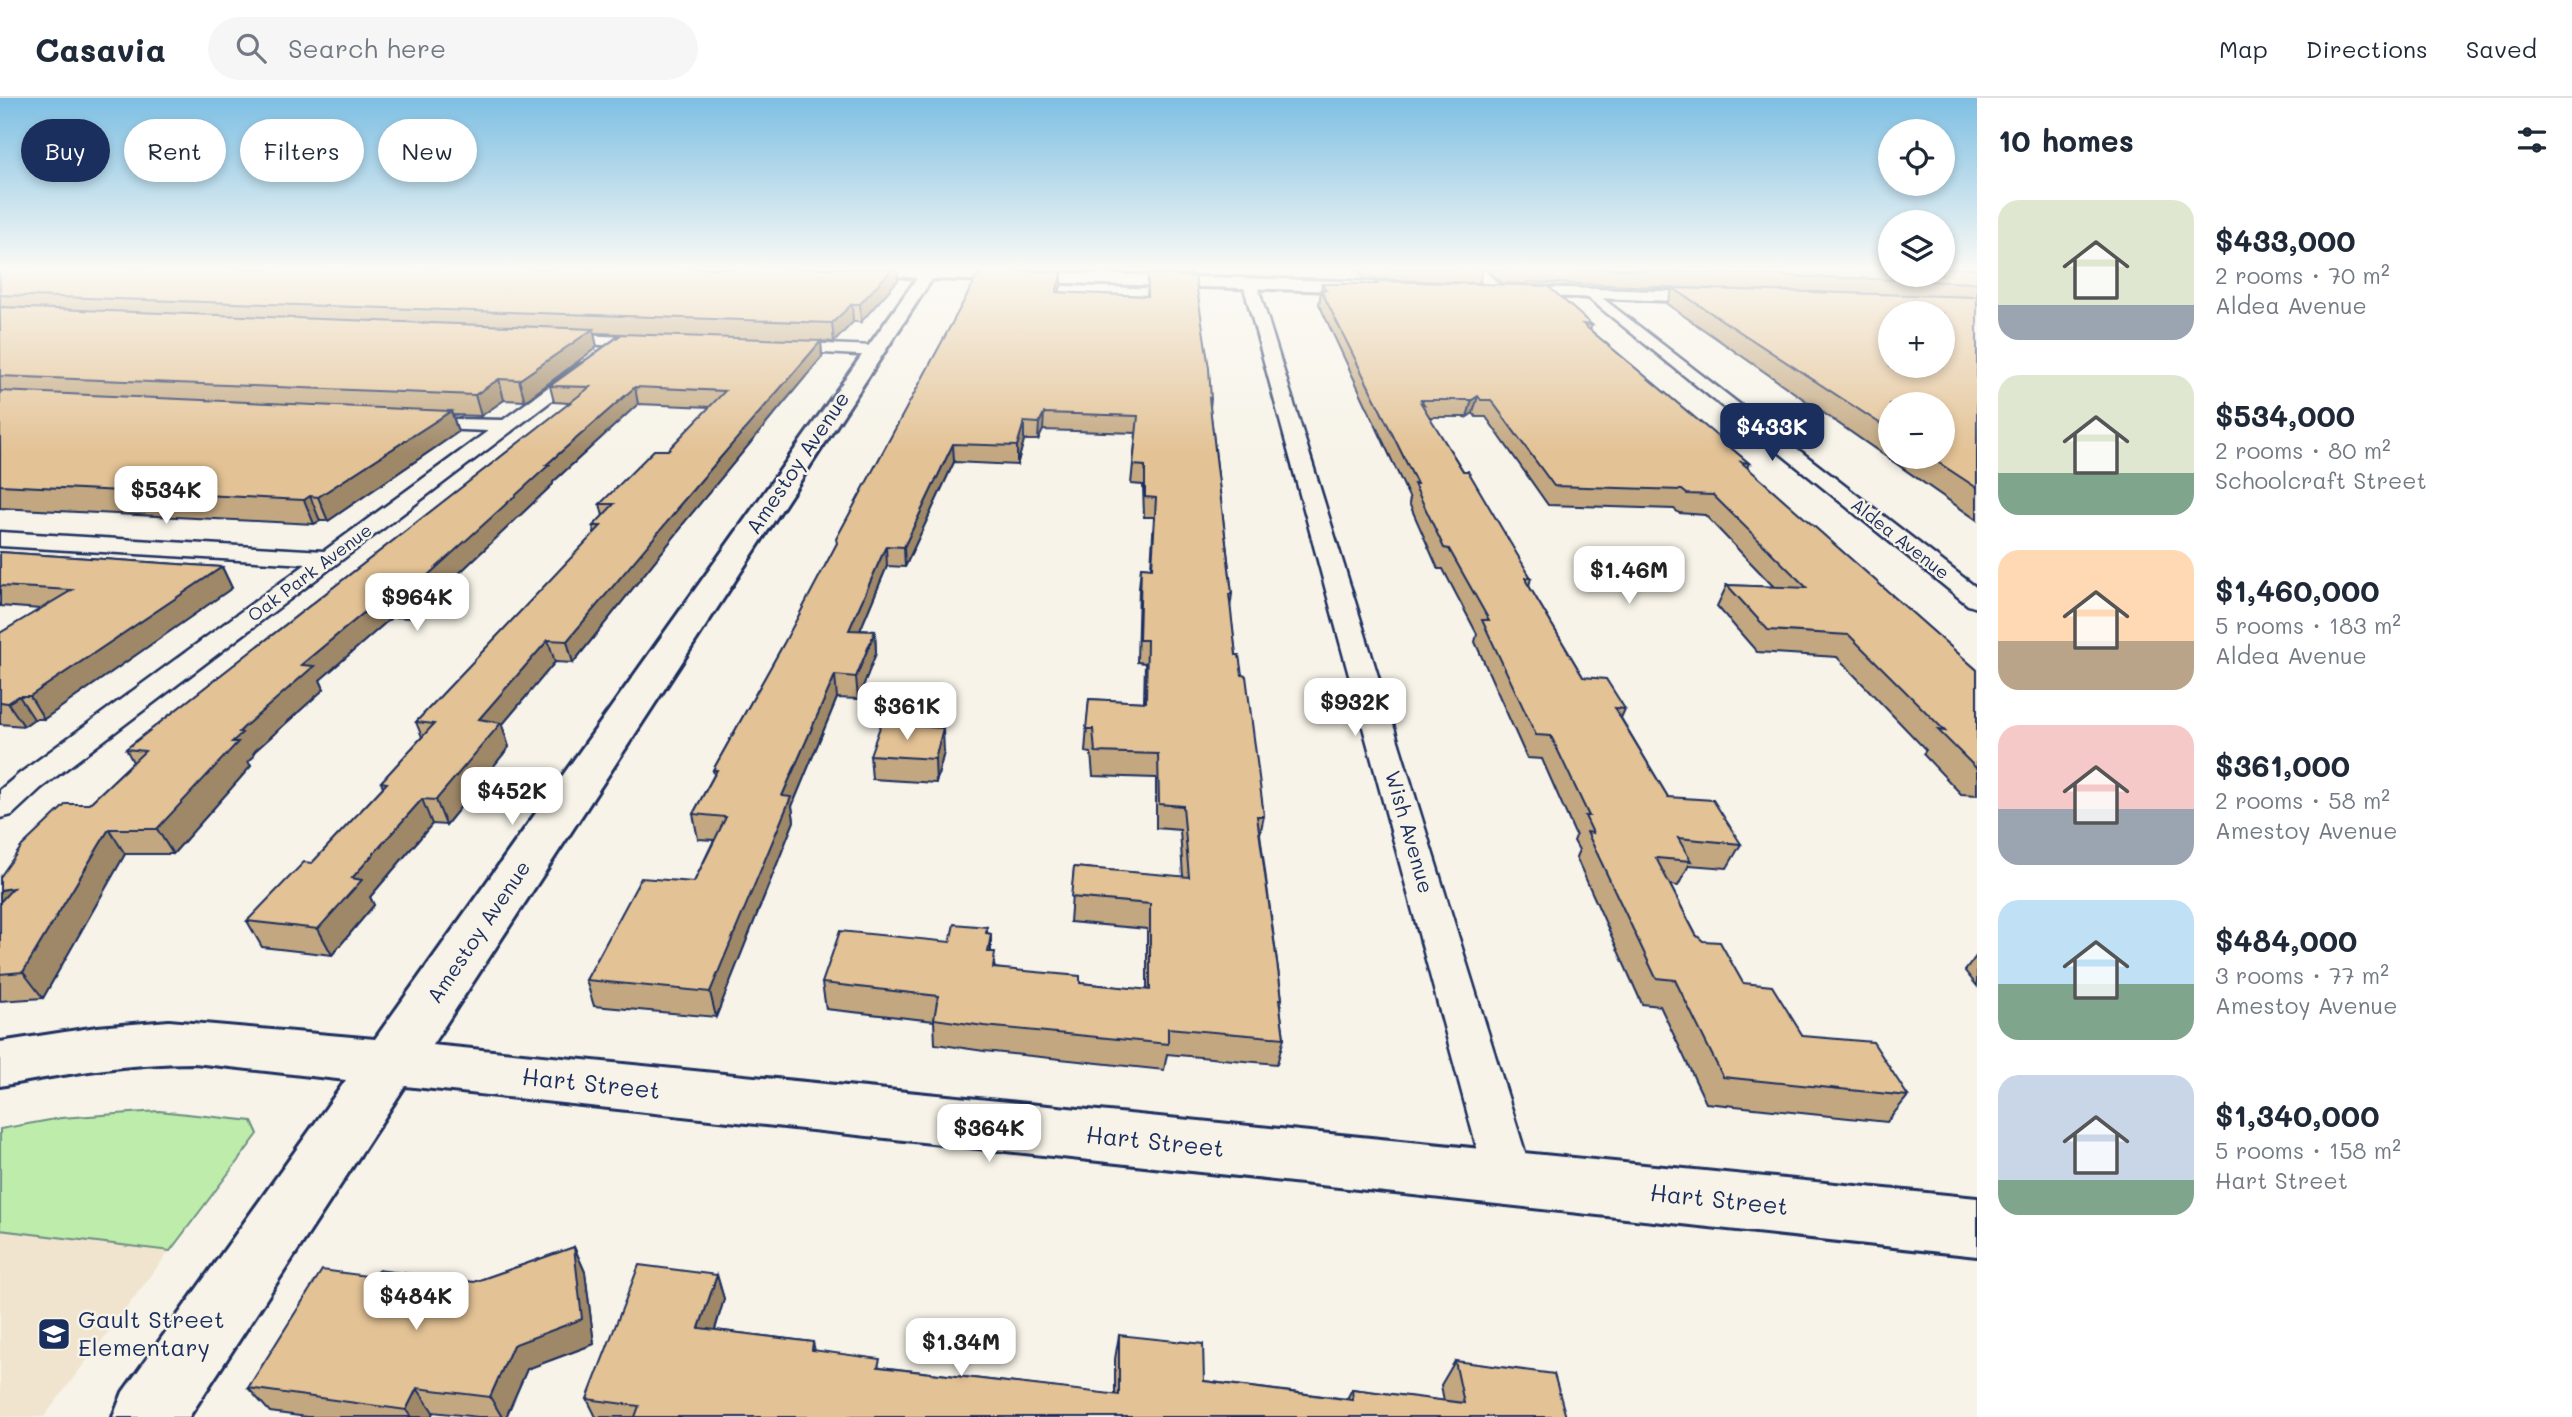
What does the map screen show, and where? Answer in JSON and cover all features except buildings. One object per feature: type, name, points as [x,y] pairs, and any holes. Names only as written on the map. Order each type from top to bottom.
[{"type":"street","name":"Amestoy Avenue","points":[[148,1417],[890,330]]},
{"type":"street","name":"Wish Avenue","points":[[1263,330],[1509,1178]]},
{"type":"street","name":"Aldea Avenue","points":[[1637,330],[1977,600]]},
{"type":"street","points":[[539,338],[675,344]]},
{"type":"street","name":"Oak Park Avenue","points":[[0,807],[15,780],[330,558],[621,341]]},
{"type":"street","points":[[756,346],[875,351]]},
{"type":"street","points":[[396,422],[505,426]]},
{"type":"street","points":[[0,539],[330,558]]},
{"type":"street","name":"Hart Street","points":[[0,1064],[154,1041],[194,1042],[1977,1227]]},
{"type":"shaded area","name":"Gault Street Elementary","points":[[159,1111],[252,1121],[258,1134],[44,1417],[0,1417],[0,1129],[61,1118]]},
{"type":"green space","points":[[159,1111],[252,1121],[258,1134],[170,1251],[0,1230],[0,1129],[61,1118]]},
{"type":"place","name":"Gault Street Elementary","points":[[54,1334]]}]
